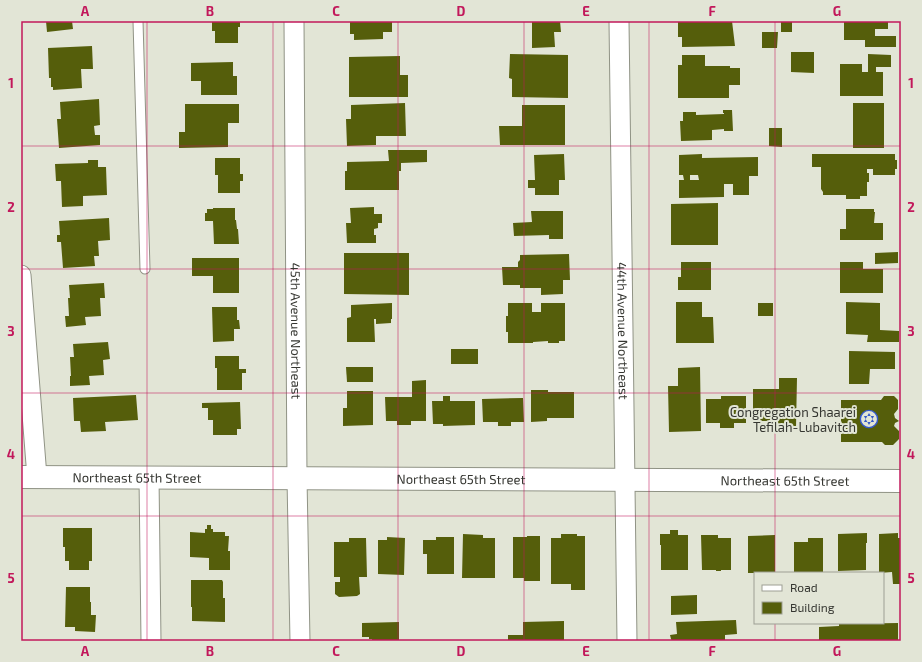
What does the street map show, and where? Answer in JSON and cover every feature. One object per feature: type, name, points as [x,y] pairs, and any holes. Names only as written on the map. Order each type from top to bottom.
[{"type":"main road","name":"Northeast 65th Street","points":[[29,477],[901,480]]},
{"type":"street","name":"45th Avenue Northeast","points":[[294,21],[297,478],[300,641]]},
{"type":"street","name":"44th Avenue Northeast","points":[[619,21],[627,641]]},
{"type":"street","points":[[21,275],[29,477]]},
{"type":"street","points":[[149,478],[151,641]]},
{"type":"lane","points":[[138,21],[145,269]]},
{"type":"building","points":[[46,21],[72,21],[73,29],[47,32]]},
{"type":"building","points":[[212,21],[240,21],[240,27],[238,27],[238,43],[215,43],[215,31],[212,31]]},
{"type":"building","points":[[392,21],[392,32],[383,32],[383,39],[354,40],[354,34],[350,34],[350,22]]},
{"type":"building","points":[[532,21],[560,21],[561,32],[554,32],[555,47],[532,48]]},
{"type":"building","points":[[678,21],[732,21],[735,46],[682,47],[682,37],[678,37]]},
{"type":"building","points":[[781,21],[792,21],[792,32],[781,32]]},
{"type":"building","points":[[844,21],[888,21],[888,29],[875,29],[875,36],[896,36],[896,47],[865,47],[865,40],[844,40]]},
{"type":"building","points":[[762,32],[778,32],[777,48],[762,48]]},
{"type":"building","points":[[92,46],[93,69],[81,69],[82,88],[53,90],[53,87],[51,87],[51,78],[49,78],[48,48]]},
{"type":"building","points":[[791,52],[814,52],[814,73],[791,72]]},
{"type":"building","points":[[510,54],[568,55],[568,98],[512,97],[512,79],[509,78]]},
{"type":"building","points":[[868,54],[891,55],[891,67],[876,67],[876,72],[883,72],[883,96],[840,96],[840,64],[862,64],[862,72],[868,72]]},
{"type":"building","points":[[682,55],[705,55],[705,66],[730,66],[730,68],[740,68],[740,85],[729,85],[729,98],[678,98],[678,65],[682,65]]},
{"type":"building","points":[[400,56],[400,75],[408,75],[408,97],[349,97],[349,57]]},
{"type":"building","points":[[233,62],[233,76],[237,76],[237,95],[201,95],[201,81],[191,81],[191,63]]},
{"type":"building","points":[[99,99],[100,125],[94,126],[95,135],[100,135],[100,145],[59,148],[57,119],[61,119],[60,102]]},
{"type":"building","points":[[405,103],[406,136],[376,136],[376,145],[347,146],[346,119],[351,119],[351,105]]},
{"type":"building","points":[[853,103],[884,103],[884,148],[853,148]]},
{"type":"building","points":[[185,104],[239,104],[239,123],[228,123],[228,147],[179,148],[179,132],[185,132]]},
{"type":"building","points":[[522,105],[565,105],[565,145],[500,145],[499,126],[522,126]]},
{"type":"building","points":[[723,110],[732,110],[733,131],[724,131],[724,129],[712,130],[712,140],[681,141],[680,121],[683,121],[683,112],[696,112],[696,115],[724,114]]},
{"type":"building","points":[[769,128],[782,128],[782,147],[769,146]]},
{"type":"building","points":[[388,150],[427,150],[427,162],[401,163],[401,171],[399,171],[399,190],[345,190],[345,171],[347,171],[347,162],[389,161]]},
{"type":"building","points":[[564,154],[565,180],[559,180],[559,195],[535,195],[535,188],[528,188],[528,180],[535,180],[534,155]]},
{"type":"building","points":[[702,154],[702,158],[758,157],[758,176],[749,176],[749,195],[733,195],[733,184],[724,184],[724,197],[679,198],[679,180],[684,180],[683,175],[679,175],[679,155]],"holes":[[[690,175],[698,175],[699,180],[690,180]]]},
{"type":"building","points":[[812,154],[895,154],[897,169],[895,169],[895,175],[873,175],[873,169],[867,169],[867,173],[869,173],[869,182],[867,182],[867,196],[860,196],[860,199],[846,199],[846,195],[823,195],[821,189],[821,167],[812,167]]},
{"type":"building","points":[[215,158],[240,158],[240,174],[243,174],[243,181],[240,181],[240,193],[218,193],[218,175],[215,175]]},
{"type":"building","points":[[88,160],[98,160],[98,167],[106,167],[107,195],[83,196],[83,206],[62,207],[61,181],[56,181],[55,164],[88,163]]},
{"type":"building","points":[[718,203],[718,245],[671,245],[671,204]]},
{"type":"building","points":[[374,207],[374,214],[382,214],[382,223],[378,223],[378,228],[374,229],[376,243],[347,243],[346,223],[351,223],[350,208]]},
{"type":"building","points":[[235,208],[235,220],[238,229],[239,244],[214,244],[213,221],[205,221],[205,213],[207,213],[207,209]]},
{"type":"building","points":[[846,209],[874,209],[874,223],[883,223],[883,240],[840,240],[840,229],[846,229]]},
{"type":"building","points":[[531,211],[563,211],[563,239],[549,239],[549,235],[514,236],[513,223],[532,222]]},
{"type":"building","points":[[109,218],[110,240],[98,241],[99,256],[94,256],[95,266],[63,268],[61,242],[57,242],[57,235],[60,235],[59,221]]},
{"type":"building","points":[[898,252],[898,263],[875,264],[875,253]]},
{"type":"building","points":[[344,253],[409,253],[409,295],[344,294]]},
{"type":"building","points":[[569,254],[570,280],[563,280],[563,294],[541,295],[541,288],[520,288],[520,285],[503,285],[502,267],[518,267],[520,255]]},
{"type":"building","points":[[192,258],[239,258],[239,293],[213,293],[213,276],[192,276]]},
{"type":"building","points":[[681,262],[711,262],[711,290],[678,290],[678,277],[681,277]]},
{"type":"building","points":[[840,262],[863,262],[863,269],[883,269],[883,293],[840,293]]},
{"type":"building","points":[[104,283],[105,298],[100,298],[101,316],[85,317],[86,325],[66,327],[65,316],[69,316],[69,285]]},
{"type":"building","points":[[676,302],[702,302],[702,317],[713,317],[714,343],[676,343]]},
{"type":"building","points":[[846,302],[880,303],[880,330],[899,331],[899,342],[867,342],[868,335],[846,334]]},
{"type":"building","points":[[392,303],[391,323],[376,324],[376,319],[374,319],[375,342],[347,342],[347,318],[351,317],[351,305]]},
{"type":"building","points":[[508,303],[532,303],[532,312],[541,312],[541,303],[565,303],[565,341],[559,341],[559,343],[548,343],[548,341],[533,343],[508,343],[506,316],[508,316]]},
{"type":"building","points":[[758,303],[773,303],[773,316],[758,316]]},
{"type":"building","points":[[212,307],[237,307],[237,320],[239,320],[240,329],[234,329],[234,341],[213,342]]},
{"type":"building","points":[[108,342],[110,359],[103,360],[104,375],[89,376],[90,385],[70,386],[70,357],[74,357],[73,344]]},
{"type":"building","points":[[451,349],[478,349],[478,364],[451,364]]},
{"type":"building","points":[[849,351],[895,352],[895,369],[870,369],[869,384],[849,384]]},
{"type":"building","points":[[215,356],[239,356],[239,369],[246,369],[246,373],[242,373],[242,390],[217,390],[217,368],[215,368]]},
{"type":"building","points":[[346,367],[373,367],[373,382],[347,382]]},
{"type":"building","points":[[700,367],[701,431],[669,432],[668,386],[678,386],[678,368]]},
{"type":"building","points":[[779,378],[797,378],[796,427],[773,427],[773,421],[753,421],[753,389],[779,389]]},
{"type":"building","points":[[426,380],[426,421],[411,421],[411,425],[397,425],[397,421],[386,421],[385,397],[412,397],[412,381]]},
{"type":"building","points":[[531,390],[548,390],[548,392],[574,392],[574,418],[547,418],[547,421],[531,422]]},
{"type":"building","points":[[347,391],[373,391],[373,425],[343,426],[343,408],[347,408]]},
{"type":"building","points":[[136,395],[138,420],[105,422],[106,431],[81,432],[80,421],[74,421],[73,398]]},
{"type":"building","points":[[443,396],[450,396],[450,401],[475,401],[475,425],[443,426],[443,424],[433,424],[432,401],[443,401]]},
{"type":"building","points":[[721,396],[746,396],[746,423],[734,423],[734,428],[720,428],[720,423],[706,423],[706,399],[721,399]]},
{"type":"building","name":"Congregation Shaarei Tefilah-Lubavitch","points":[[884,396],[894,396],[898,400],[898,409],[894,414],[895,418],[899,421],[895,423],[894,426],[899,431],[899,439],[893,445],[885,445],[882,442],[841,442],[841,400],[881,400]]},
{"type":"building","points":[[523,398],[524,422],[511,422],[511,426],[498,426],[498,422],[483,422],[482,399]]},
{"type":"building","points":[[240,402],[241,429],[237,429],[237,435],[213,435],[213,420],[208,420],[208,408],[202,408],[202,403]]},
{"type":"building","points":[[207,525],[211,525],[213,532],[225,532],[225,536],[229,536],[228,551],[230,551],[230,570],[209,570],[209,558],[190,557],[190,532],[205,533]]},
{"type":"building","points":[[63,528],[92,528],[92,561],[89,561],[89,570],[69,570],[69,561],[65,561],[65,547],[63,547]]},
{"type":"building","points":[[670,530],[678,530],[678,535],[688,535],[688,570],[661,570],[660,534],[670,534]]},
{"type":"building","points":[[867,533],[866,570],[838,571],[838,534]]},
{"type":"building","points":[[898,533],[898,538],[901,538],[901,584],[893,584],[892,572],[879,572],[879,534]]},
{"type":"building","points":[[463,534],[483,535],[483,538],[495,538],[495,578],[462,578]]},
{"type":"building","points":[[561,534],[577,534],[577,536],[585,536],[585,590],[571,590],[571,584],[551,584],[551,538],[561,538]]},
{"type":"building","points":[[701,535],[718,535],[718,538],[731,538],[731,570],[702,570]]},
{"type":"building","points":[[775,535],[775,572],[748,573],[748,536]]},
{"type":"building","points":[[540,536],[540,581],[524,581],[524,578],[513,578],[513,537]]},
{"type":"building","points":[[387,537],[405,538],[404,575],[378,574],[378,540],[387,540]]},
{"type":"building","points":[[436,537],[454,537],[454,574],[427,574],[427,554],[423,554],[423,540],[436,540]]},
{"type":"building","points":[[349,538],[366,538],[367,577],[359,577],[360,594],[357,596],[339,597],[335,594],[335,582],[340,582],[340,577],[334,577],[334,542],[349,542]]},
{"type":"building","points":[[808,538],[823,538],[823,572],[794,572],[794,542],[808,542]]},
{"type":"building","points":[[191,580],[222,580],[223,598],[225,598],[225,622],[192,621]]},
{"type":"building","points":[[66,587],[90,587],[91,615],[96,615],[95,632],[75,631],[75,627],[65,627]]},
{"type":"building","points":[[697,595],[697,614],[671,615],[671,596]]},
{"type":"building","points":[[736,620],[737,634],[725,635],[725,640],[722,641],[672,641],[671,639],[670,635],[677,634],[676,622]]},
{"type":"building","points":[[564,621],[563,641],[508,641],[508,635],[523,635],[523,622]]},
{"type":"building","points":[[399,622],[399,641],[372,641],[369,637],[362,637],[362,623]]},
{"type":"building","points":[[898,623],[898,641],[819,641],[819,627],[839,626],[839,624]]},
{"type":"place","name":"Congregation Shaarei Tefilah-Lubavitch","points":[[869,419]]}]
